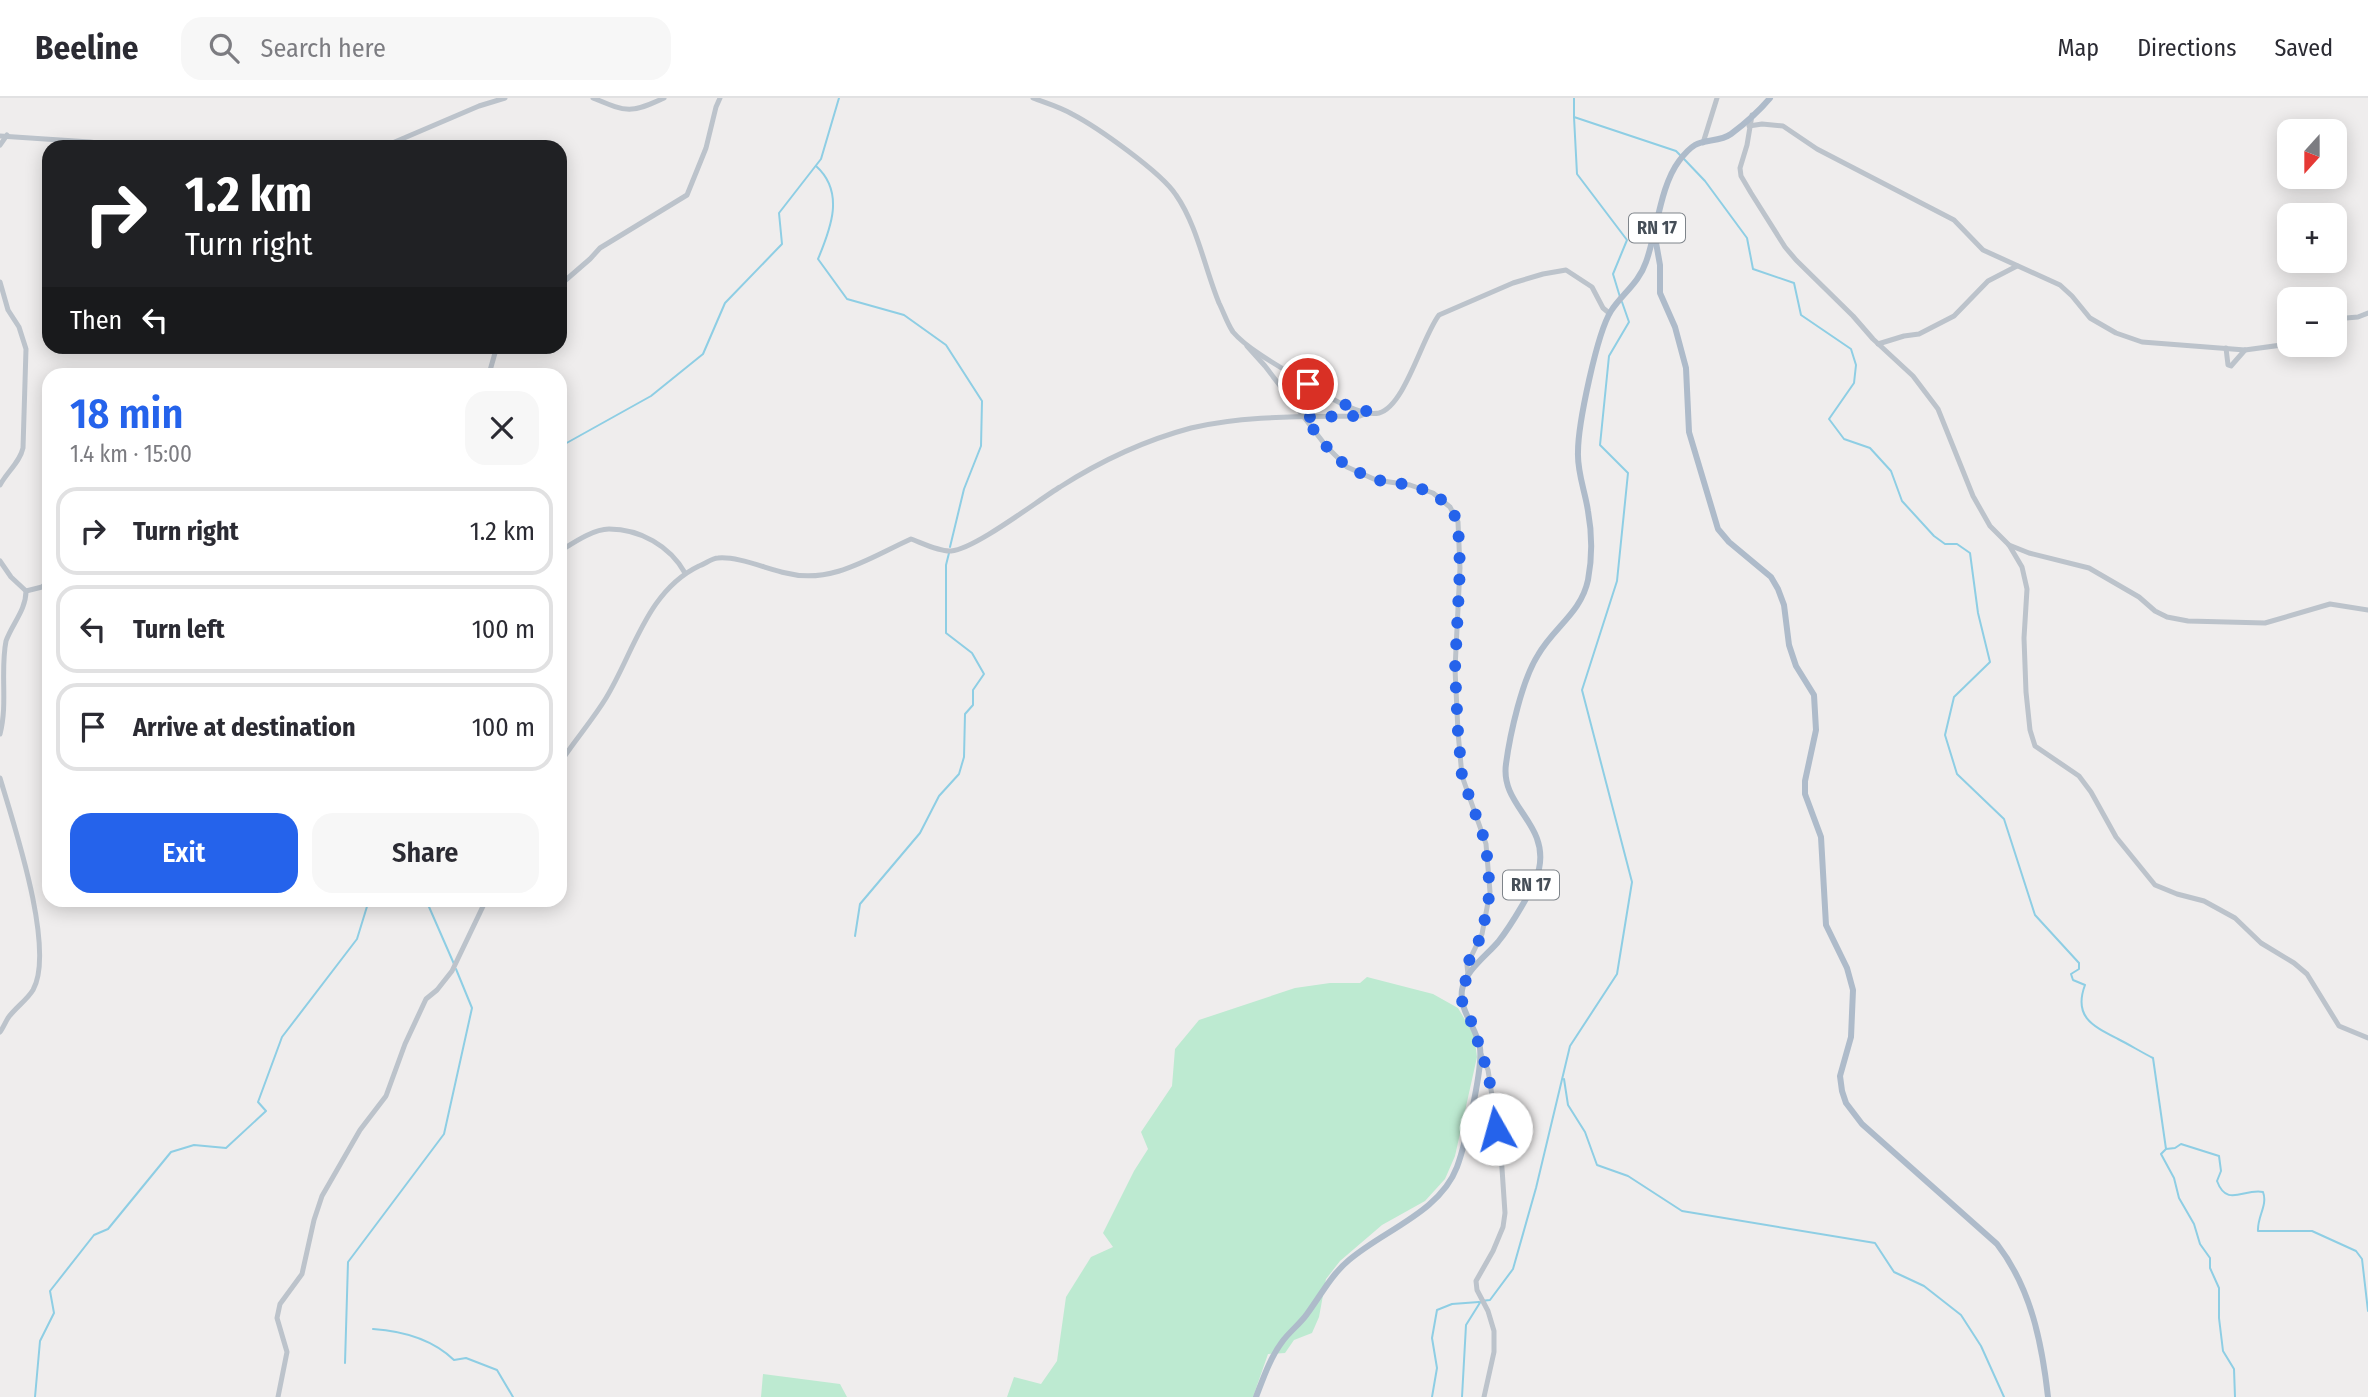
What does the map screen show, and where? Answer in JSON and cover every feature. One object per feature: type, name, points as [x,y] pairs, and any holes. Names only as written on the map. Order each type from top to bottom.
[{"type":"main road","name":"RN 17","points":[[1468,975],[1515,918],[1539,870],[1539,844],[1535,828],[1509,790],[1505,778],[1506,761],[1526,679],[1537,655],[1577,609],[1588,579],[1590,531],[1577,457],[1578,443],[1595,356],[1609,313],[1641,273],[1655,237],[1667,184],[1680,159],[1696,144],[1730,135],[1770,98]]},
{"type":"main road","points":[[1655,237],[1660,265],[1660,293],[1686,368],[1689,432],[1704,473],[1717,529],[1771,578],[1778,589],[1784,605],[1788,645],[1796,666],[1814,695],[1816,730],[1805,781],[1805,794],[1821,837],[1826,925],[1847,968],[1853,990],[1851,1037],[1842,1069],[1842,1091],[1846,1103],[1862,1124],[1997,1244],[2010,1260],[2035,1320],[2048,1397]]},
{"type":"main road","points":[[1256,1397],[1270,1362],[1283,1340],[1306,1316],[1338,1270],[1392,1228],[1430,1205],[1444,1190],[1457,1166],[1479,1075],[1481,1054],[1462,1001],[1462,989],[1468,975]]},
{"type":"street","points":[[399,140],[479,106],[505,98]]},
{"type":"street","points":[[593,98],[629,110],[638,110],[664,98]]},
{"type":"street","points":[[567,279],[600,248],[687,195],[703,159],[720,98]]},
{"type":"street","points":[[1033,98],[1069,112],[1087,123],[1158,176],[1175,193],[1189,221],[1230,328],[1265,366],[1326,446],[1347,467],[1376,480],[1410,485],[1433,493],[1450,507],[1458,522],[1460,568],[1455,669],[1458,732],[1462,776],[1486,844],[1490,892],[1482,934],[1467,965],[1468,975]]},
{"type":"street","points":[[1703,143],[1717,98]]},
{"type":"street","points":[[1752,115],[1740,168],[1741,176],[1751,193],[1785,247],[1878,344],[1913,376],[1943,415],[1973,496],[1990,526],[2009,545],[2022,567],[2027,582],[2024,640],[2030,730],[2035,746],[2079,776],[2116,837],[2155,885],[2204,901],[2235,918],[2261,943],[2307,974],[2339,1026],[2368,1038]]},
{"type":"street","points":[[1749,126],[1783,126],[1817,149],[1954,220],[1983,250],[2060,285],[2073,296],[2090,318],[2116,333],[2141,342],[2245,350],[2277,346]]},
{"type":"street","points":[[0,145],[2,135],[65,140]]},
{"type":"street","points":[[1878,344],[1919,334],[1954,316],[1988,281],[2017,266]]},
{"type":"street","points":[[1239,338],[1336,402],[1370,412],[1382,412],[1393,402],[1406,382],[1430,328],[1439,315],[1451,309],[1532,277],[1566,270],[1592,287],[1603,308],[1609,313]]},
{"type":"street","points":[[0,282],[8,310],[19,327],[26,349],[23,448],[20,458],[10,467],[0,485]]},
{"type":"street","points":[[2347,318],[2368,313]]},
{"type":"street","points":[[2226,348],[2228,365],[2231,366],[2245,350]]},
{"type":"street","points":[[1673,352],[1682,351]]},
{"type":"street","points":[[567,753],[605,699],[654,605],[685,573],[718,557],[762,565],[786,574],[814,576],[844,571],[911,539],[949,552],[971,545],[1063,485],[1148,443],[1191,428],[1278,416],[1360,416],[1370,412]]},
{"type":"street","points":[[1688,418],[1697,418]]},
{"type":"street","points":[[567,547],[607,529],[644,535],[676,557],[685,573]]},
{"type":"street","points":[[2009,545],[2096,572],[2167,617],[2265,623],[2330,604],[2368,610]]},
{"type":"street","points":[[0,561],[26,591],[26,603],[6,642],[2,668],[3,707],[0,734]]},
{"type":"street","points":[[2065,563],[2065,571]]},
{"type":"street","points":[[26,591],[42,587]]},
{"type":"street","points":[[0,778],[17,828],[41,947],[39,971],[33,989],[6,1020],[0,1032]]},
{"type":"street","points":[[278,1397],[288,1352],[277,1318],[280,1304],[302,1273],[322,1196],[360,1130],[386,1096],[405,1044],[426,999],[452,971],[483,907]]},
{"type":"street","points":[[1481,1054],[1488,1070],[1501,1154],[1505,1213],[1497,1241],[1476,1281],[1477,1290],[1492,1320],[1495,1342],[1484,1397]]},
{"type":"green space","points":[[1367,977],[1433,994],[1458,1008],[1474,1035],[1477,1057],[1455,1156],[1445,1179],[1425,1201],[1382,1225],[1340,1261],[1326,1279],[1319,1317],[1312,1333],[1294,1340],[1285,1353],[1268,1354],[1253,1397],[1007,1397],[1014,1377],[1041,1384],[1057,1361],[1066,1297],[1091,1257],[1113,1247],[1103,1233],[1148,1149],[1141,1132],[1172,1086],[1175,1049],[1199,1020],[1295,988],[1330,983],[1360,983]]},
{"type":"green space","points":[[763,1374],[840,1384],[847,1397],[761,1397]]},
{"type":"waterway","points":[[567,443],[651,396],[703,354],[725,303],[782,244],[779,213],[821,159],[839,98]]},
{"type":"waterway","points":[[1574,98],[1574,117],[1676,151],[1680,155]]},
{"type":"waterway","points":[[1574,117],[1577,174],[1627,240],[1613,274],[1620,297]]},
{"type":"waterway","points":[[1684,159],[1705,181],[1747,238],[1753,269],[1794,283],[1801,315],[1851,349],[1856,365],[1854,383],[1829,419],[1844,439],[1870,448],[1891,471],[1902,501],[1934,536],[1945,544],[1957,544],[1970,553],[1978,613],[1990,662],[1954,697],[1945,735],[1957,774],[2004,819],[2035,915],[2079,963],[2079,969],[2071,974],[2073,980],[2085,985],[2082,996],[2084,1013],[2093,1025],[2153,1058],[2166,1149],[2181,1144],[2219,1156],[2221,1171],[2217,1181],[2226,1194],[2263,1192],[2264,1202],[2258,1231],[2312,1231],[2356,1251],[2362,1259],[2368,1311]]},
{"type":"waterway","points":[[816,166],[825,176],[833,199],[831,223],[818,259],[847,299],[904,315],[946,345],[982,401],[981,446],[964,489],[950,547]]},
{"type":"waterway","points":[[1462,1397],[1466,1325],[1481,1301],[1490,1300],[1513,1269],[1536,1188],[1570,1046],[1617,974],[1632,882],[1582,690],[1617,581],[1628,473],[1600,445],[1609,356],[1629,322],[1622,302]]},
{"type":"waterway","points":[[855,936],[860,904],[920,833],[939,796],[959,774],[964,757],[965,714],[973,705],[973,690],[984,674],[972,653],[946,633],[946,565],[949,553]]},
{"type":"waterway","points":[[35,1397],[40,1341],[54,1313],[50,1291],[94,1235],[108,1229],[171,1152],[194,1145],[226,1148],[266,1111],[258,1102],[282,1037],[357,939],[367,907]]},
{"type":"waterway","points":[[429,907],[454,964]]},
{"type":"waterway","points":[[345,1363],[348,1262],[444,1134],[472,1008],[456,969]]},
{"type":"waterway","points":[[1564,1079],[1568,1105],[1585,1132],[1597,1165],[1628,1176],[1682,1211],[1875,1243],[1894,1272],[1924,1286],[1961,1315],[1981,1346],[2004,1397]]},
{"type":"waterway","points":[[2166,1149],[2161,1154],[2174,1178],[2179,1198],[2194,1224],[2200,1244],[2210,1258],[2210,1268],[2219,1288],[2223,1351],[2234,1369],[2235,1397]]},
{"type":"waterway","points":[[1432,1397],[1437,1368],[1432,1338],[1437,1310],[1452,1304],[1479,1302]]},
{"type":"waterway","points":[[373,1329],[416,1337],[427,1341],[454,1360],[466,1358],[497,1370],[513,1397]]},
{"type":"route","points":[[1308,384],[1336,402],[1370,412],[1360,416],[1304,417],[1326,446],[1347,467],[1376,480],[1410,485],[1433,493],[1450,507],[1458,522],[1460,568],[1455,669],[1458,732],[1462,776],[1486,844],[1490,892],[1482,934],[1467,965],[1468,975],[1462,989],[1462,1001],[1488,1070],[1496,1129]]}]
